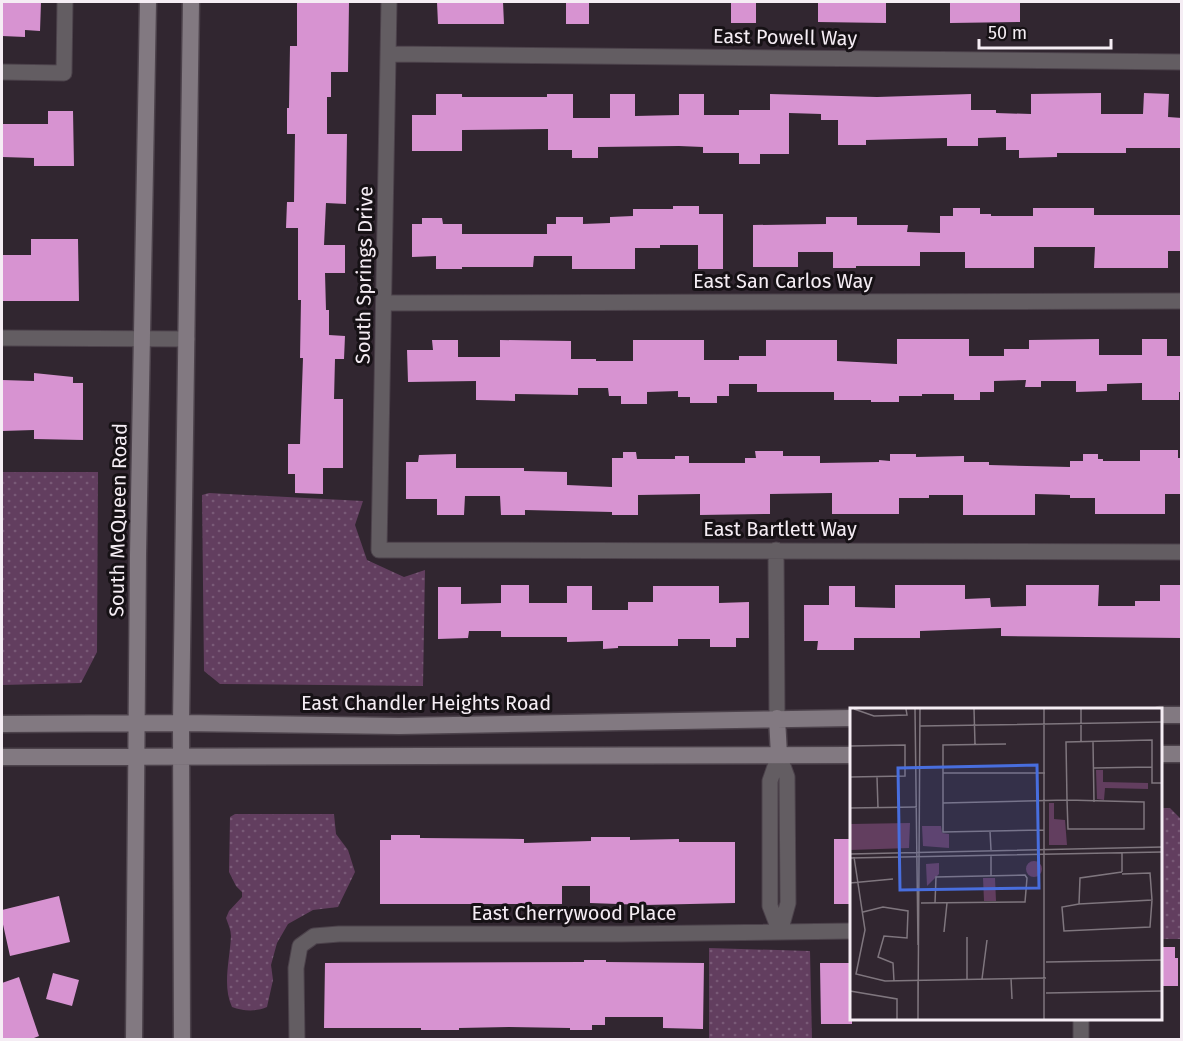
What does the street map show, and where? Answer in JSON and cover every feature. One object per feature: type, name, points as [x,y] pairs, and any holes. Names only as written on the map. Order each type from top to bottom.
[{"type":"main road","name":"South McQueen Road","points":[[134,1040],[138,555],[148,2]]},
{"type":"main road","points":[[182,1040],[181,723],[191,2]]},
{"type":"main road","points":[[1162,715],[1182,714]]},
{"type":"main road","points":[[777,718],[778,756]]},
{"type":"main road","name":"East Chandler Heights Road","points":[[2,723],[399,726],[850,718]]},
{"type":"main road","points":[[1162,754],[1182,754]]},
{"type":"main road","points":[[2,757],[850,755]]},
{"type":"street","points":[[2,72],[64,73],[65,2]]},
{"type":"street","name":"South Springs Drive","points":[[379,550],[389,2]]},
{"type":"street","name":"East Powell Way","points":[[388,54],[1182,62]]},
{"type":"street","name":"East San Carlos Way","points":[[384,303],[1182,301]]},
{"type":"street","points":[[2,338],[187,339]]},
{"type":"street","name":"East Bartlett Way","points":[[379,550],[1182,552]]},
{"type":"street","points":[[776,550],[777,718]]},
{"type":"street","points":[[778,756],[770,781],[770,906],[780,932]]},
{"type":"street","points":[[778,756],[787,777],[788,903],[780,932]]},
{"type":"street","points":[[770,845],[787,845]]},
{"type":"street","name":"East Cherrywood Place","points":[[297,1040],[296,968],[300,946],[314,936],[339,934],[850,932]]},
{"type":"street","points":[[1081,1020],[1081,1040]]},
{"type":"shaded area","points":[[2,472],[98,472],[97,652],[81,683],[2,685]]},
{"type":"shaded area","points":[[209,493],[363,501],[355,525],[367,560],[404,577],[425,570],[423,686],[220,684],[204,671],[202,495]]},
{"type":"shaded area","points":[[1162,808],[1170,808],[1181,819],[1181,939],[1162,939]]},
{"type":"shaded area","points":[[235,814],[334,814],[336,834],[348,850],[355,872],[338,907],[313,910],[288,924],[277,943],[271,965],[273,980],[267,1007],[263,1009],[245,1010],[232,1007],[227,990],[231,936],[226,918],[229,911],[242,897],[242,892],[229,872],[230,817]]},
{"type":"shaded area","points":[[709,948],[810,951],[812,1039],[709,1039]]},
{"type":"building","points":[[2,2],[41,2],[40,31],[25,30],[25,37],[2,36]]},
{"type":"building","points":[[297,2],[349,2],[348,72],[331,72],[331,97],[327,97],[327,134],[347,134],[346,204],[326,203],[324,245],[345,245],[345,273],[325,273],[329,335],[345,336],[344,359],[335,359],[334,399],[343,399],[343,468],[323,468],[323,494],[295,493],[295,474],[288,474],[288,444],[300,444],[303,358],[300,358],[301,300],[298,300],[298,228],[286,228],[287,202],[294,202],[295,134],[287,134],[287,108],[289,108],[290,46],[297,46]]},
{"type":"building","points":[[437,2],[503,2],[504,24],[438,24]]},
{"type":"building","points":[[566,2],[589,2],[589,24],[566,24]]},
{"type":"building","points":[[731,2],[756,2],[756,23],[731,23]]},
{"type":"building","points":[[818,2],[886,2],[886,23],[818,22]]},
{"type":"building","points":[[950,2],[1020,2],[1020,22],[950,23]]},
{"type":"building","points":[[1101,93],[1101,114],[1143,114],[1144,93],[1169,94],[1168,117],[1182,118],[1182,148],[1126,148],[1126,153],[1057,153],[1057,157],[1019,158],[1019,150],[1006,150],[1006,137],[978,138],[978,146],[947,146],[947,138],[866,140],[866,145],[838,145],[838,120],[821,120],[821,114],[789,113],[789,154],[760,154],[760,164],[739,164],[739,153],[703,153],[703,147],[679,146],[598,147],[598,158],[572,158],[572,150],[548,150],[548,129],[462,130],[462,151],[412,151],[412,115],[436,115],[436,94],[462,94],[462,97],[547,97],[547,94],[573,94],[573,118],[610,118],[610,94],[635,94],[635,116],[679,115],[679,94],[704,94],[704,115],[739,115],[739,110],[770,110],[770,94],[877,97],[971,94],[971,110],[1031,114],[1031,94]]},
{"type":"building","points":[[48,111],[73,111],[74,166],[34,166],[34,158],[2,157],[2,124],[48,124]]},
{"type":"building","points":[[673,206],[699,206],[699,214],[723,214],[723,269],[698,269],[698,245],[660,245],[660,248],[635,248],[635,269],[572,269],[572,256],[534,256],[533,267],[436,269],[436,256],[412,257],[412,224],[422,224],[422,218],[442,218],[443,224],[462,224],[462,234],[547,234],[547,224],[556,224],[556,217],[583,217],[583,224],[610,223],[610,217],[633,216],[633,209],[673,209]]},
{"type":"building","points":[[953,208],[980,208],[980,214],[991,214],[991,216],[1033,216],[1033,208],[1094,208],[1094,215],[1182,215],[1182,251],[1168,251],[1168,268],[1094,268],[1095,247],[1034,247],[1034,268],[965,268],[965,252],[920,252],[920,266],[833,268],[833,252],[798,252],[798,267],[753,267],[753,225],[826,224],[826,217],[857,217],[857,225],[908,225],[907,232],[940,233],[940,216],[953,216]]},
{"type":"building","points":[[31,239],[78,239],[79,301],[2,301],[2,255],[31,255]]},
{"type":"building","points":[[897,339],[969,339],[969,356],[1004,356],[1004,349],[1029,349],[1029,340],[1099,339],[1099,355],[1142,355],[1142,339],[1167,339],[1167,356],[1182,356],[1182,392],[1179,392],[1179,400],[1142,400],[1142,383],[1107,384],[1107,391],[1076,392],[1076,381],[1041,381],[1041,387],[1025,387],[1026,380],[994,381],[994,392],[980,392],[980,400],[954,400],[954,394],[922,394],[922,396],[899,396],[899,402],[871,402],[871,400],[834,400],[834,392],[757,392],[757,384],[729,384],[729,396],[717,396],[717,403],[690,403],[690,397],[678,397],[678,391],[647,392],[647,404],[621,404],[621,396],[609,396],[608,388],[578,388],[578,395],[515,394],[515,401],[476,400],[476,381],[408,382],[407,350],[433,350],[432,340],[458,340],[458,357],[500,357],[500,340],[571,341],[571,359],[633,361],[633,340],[704,340],[704,360],[739,360],[739,356],[766,356],[766,340],[837,340],[837,361],[897,364]]},
{"type":"building","points":[[34,373],[73,377],[73,383],[83,383],[83,440],[34,439],[34,430],[2,431],[2,380],[34,381]]},
{"type":"building","points":[[1140,450],[1178,450],[1178,458],[1182,458],[1182,494],[1165,494],[1165,514],[1095,514],[1095,498],[1035,494],[1035,515],[963,515],[963,495],[899,498],[899,514],[832,514],[832,493],[770,494],[770,514],[700,515],[700,494],[638,495],[638,515],[612,515],[612,512],[525,510],[525,515],[501,515],[500,496],[465,496],[464,515],[437,515],[437,499],[406,499],[406,462],[418,462],[419,455],[456,454],[456,468],[524,468],[524,471],[567,472],[567,485],[612,487],[612,458],[623,458],[623,452],[636,452],[637,459],[675,459],[675,456],[689,456],[689,463],[745,463],[745,458],[756,458],[755,451],[783,451],[783,456],[820,456],[820,463],[890,461],[890,454],[916,454],[916,457],[964,456],[964,462],[989,462],[989,465],[1070,467],[1070,461],[1083,461],[1083,454],[1098,454],[1098,459],[1103,459],[1103,461],[1140,461]]},
{"type":"building","points":[[501,585],[529,585],[529,603],[567,603],[567,586],[592,586],[592,610],[628,610],[628,602],[653,602],[653,586],[719,586],[719,603],[749,602],[749,638],[736,638],[736,647],[710,647],[710,639],[678,639],[678,646],[618,646],[618,648],[603,649],[603,641],[567,642],[567,637],[501,637],[501,631],[469,631],[468,638],[438,639],[438,587],[461,587],[461,604],[501,603]]},
{"type":"building","points":[[895,585],[965,585],[965,599],[990,598],[991,607],[1026,606],[1026,585],[1099,585],[1098,606],[1135,606],[1135,601],[1160,601],[1160,585],[1182,585],[1182,638],[1001,636],[1001,628],[920,631],[920,638],[854,638],[854,650],[817,650],[818,641],[804,641],[804,605],[829,605],[829,586],[855,586],[855,607],[895,608]]},
{"type":"building","points":[[391,835],[420,835],[420,838],[524,839],[524,843],[591,841],[591,837],[630,837],[630,840],[679,839],[679,842],[735,842],[735,903],[645,905],[590,903],[590,886],[562,886],[562,904],[380,904],[380,840],[391,840]]},
{"type":"building","points":[[834,839],[850,839],[850,904],[834,904]]},
{"type":"building","points":[[59,896],[70,942],[10,956],[2,910]]},
{"type":"building","points":[[1162,947],[1175,947],[1175,958],[1178,958],[1178,986],[1162,986]]},
{"type":"building","points":[[584,960],[704,963],[703,1029],[663,1028],[663,1017],[605,1017],[605,1025],[592,1025],[592,1030],[509,1027],[459,1028],[459,1030],[324,1028],[325,963],[584,962]]},
{"type":"building","points":[[820,963],[850,963],[850,1020],[852,1024],[821,1024]]},
{"type":"building","points":[[53,973],[79,980],[72,1006],[46,999]]},
{"type":"building","points":[[19,977],[39,1036],[29,1040],[2,1040],[2,983]]}]
